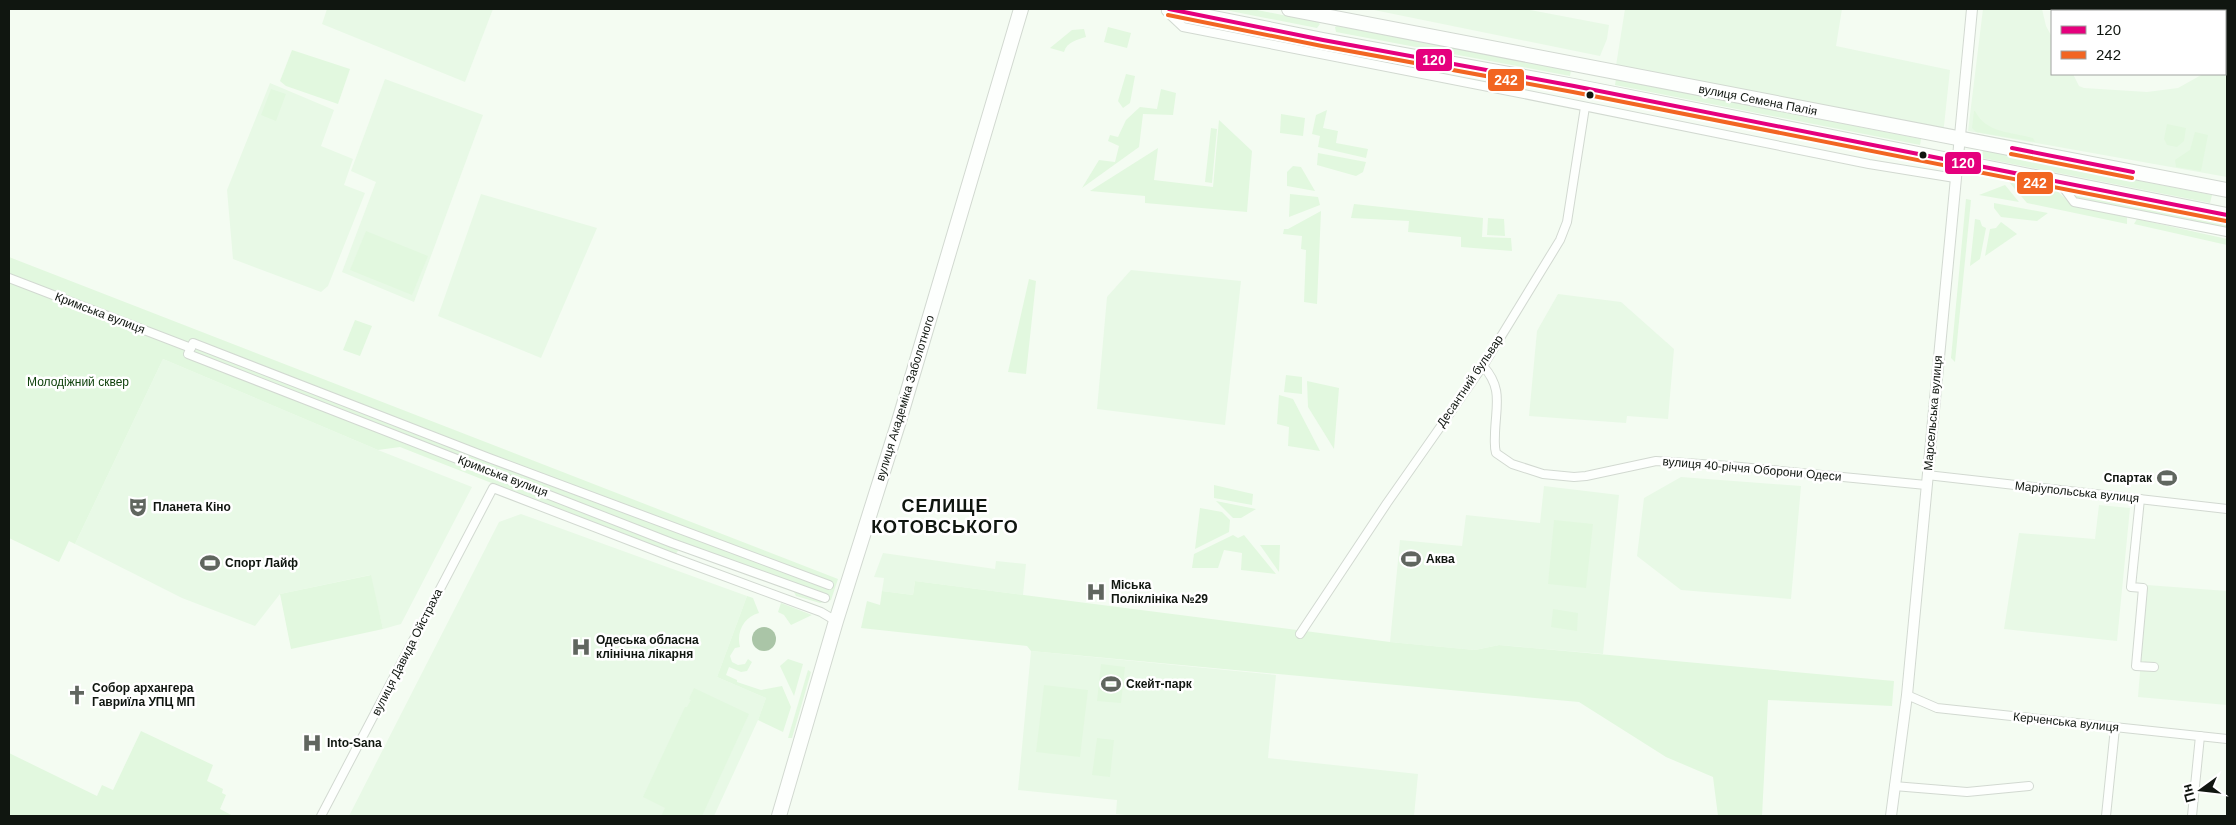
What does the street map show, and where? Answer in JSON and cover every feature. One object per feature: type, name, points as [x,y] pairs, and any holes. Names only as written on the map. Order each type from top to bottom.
[{"type":"highway","name":"вулиця Академіка Заболотного","points":[[779,816],[1021,9]]},
{"type":"highway","name":"вулиця Семена Палія","points":[[1169,9],[1957,161],[2221,214]]},
{"type":"highway","name":"вулиця Семена Палія","points":[[1289,9],[2223,190]]},
{"type":"highway","points":[[1323,40],[1328,17]]},
{"type":"highway","points":[[1608,93],[1611,71]]},
{"type":"highway","points":[[2221,214],[2223,190]]},
{"type":"street","points":[[1164,9],[1183,27],[1869,164],[1955,178]]},
{"type":"street","name":"Марсельська вулиця","points":[[1891,816],[1907,694],[1972,9]]},
{"type":"street","name":"Десантний бульвар","points":[[1300,634],[1392,496],[1483,366],[1564,232],[1586,107]]},
{"type":"street","points":[[2060,183],[2074,202],[2227,232]]},
{"type":"street","name":"Кримська вулиця","points":[[9,278],[191,348]]},
{"type":"street","name":"Кримська вулиця","points":[[825,598],[672,542],[188,354],[193,343],[490,458],[829,585]]},
{"type":"street","name":"вулиця 40-річчя Оборони Одеси","points":[[1483,366],[1493,377],[1497,391],[1494,444],[1496,452],[1512,464],[1543,474],[1586,476],[1656,461],[1927,480]]},
{"type":"street","name":"Маріупольська вулиця","points":[[1927,480],[2140,499],[2227,509]]},
{"type":"street","name":"Кримська вулиця","points":[[492,488],[821,612],[836,621]]},
{"type":"street","name":"вулиця Давида Ойстраха","points":[[321,816],[492,488]]},
{"type":"street","points":[[2140,499],[2131,586],[2143,588],[2136,666],[2154,667]]},
{"type":"street","name":"Керченська вулиця","points":[[1907,694],[1937,708],[2227,739]]},
{"type":"street","points":[[2106,816],[2115,728]]},
{"type":"street","points":[[2192,816],[2200,736]]},
{"type":"street","points":[[1894,786],[1967,792],[2029,786]]},
{"type":"shaded area","points":[[327,9],[493,9],[465,82],[322,24]]},
{"type":"shaded area","points":[[1369,9],[1525,9],[1609,25],[1607,39],[1600,56]]},
{"type":"shaded area","points":[[1625,9],[1842,9],[1836,46],[1950,70],[1943,135],[1615,72]]},
{"type":"shaded area","points":[[1983,9],[2042,9],[2046,26],[2051,35],[2051,75],[2074,75],[2079,86],[2084,88],[2147,92],[2178,88],[2201,75],[2226,75],[2227,66],[2227,177],[1968,131]]},
{"type":"shaded area","points":[[385,79],[483,115],[414,302],[342,272],[376,182],[351,171]]},
{"type":"shaded area","points":[[270,83],[334,110],[321,146],[353,159],[344,185],[365,193],[328,286],[321,292],[233,259],[227,190]]},
{"type":"shaded area","points":[[481,194],[597,228],[541,358],[438,316]]},
{"type":"shaded area","points":[[1131,270],[1241,281],[1225,425],[1097,409],[1107,297]]},
{"type":"shaded area","points":[[1558,294],[1621,302],[1674,349],[1668,419],[1627,416],[1626,423],[1529,416],[1537,331]]},
{"type":"shaded area","points":[[163,359],[378,450],[472,487],[401,624],[383,629],[370,575],[280,594],[255,626],[182,598],[75,544]]},
{"type":"shaded area","points":[[1681,477],[1801,486],[1791,599],[1681,590],[1637,556],[1644,498]]},
{"type":"shaded area","points":[[1544,486],[1619,495],[1603,654],[1499,645],[1475,650],[1390,642],[1400,540],[1462,546],[1466,515],[1540,523]]},
{"type":"shaded area","points":[[2099,505],[2130,508],[2117,641],[2004,629],[2019,533],[2095,539]]},
{"type":"shaded area","name":"Одеська обласна клінічна лікарня","points":[[521,514],[747,596],[717,677],[766,698],[758,720],[714,816],[349,816],[499,522]]},
{"type":"shaded area","points":[[883,553],[995,569],[996,561],[1026,564],[1023,595],[915,581],[913,595],[882,591],[884,578],[874,577]]},
{"type":"shaded area","points":[[2147,585],[2227,591],[2227,705],[2138,697]]},
{"type":"shaded area","points":[[764,627],[769,628],[775,634],[775,644],[769,650],[764,651],[759,650],[753,644],[752,639],[753,634],[759,628]]},
{"type":"shaded area","points":[[1031,651],[1276,675],[1268,758],[1418,774],[1414,816],[1136,816],[1116,814],[1117,800],[1018,790]]},
{"type":"green space","points":[[1220,9],[1252,9],[1318,22],[1320,24],[1317,28]]},
{"type":"green space","points":[[1191,19],[1337,47],[1336,52],[1191,24],[1188,21]]},
{"type":"green space","points":[[1108,27],[1131,33],[1127,48],[1104,42]]},
{"type":"green space","points":[[1335,27],[1571,70],[1570,76],[1336,32]]},
{"type":"green space","points":[[1084,29],[1086,37],[1075,40],[1064,52],[1050,48],[1072,30]]},
{"type":"green space","points":[[292,50],[350,69],[338,104],[286,86],[280,81]]},
{"type":"green space","points":[[1126,74],[1135,76],[1130,103],[1123,108],[1118,101]]},
{"type":"green space","points":[[1616,79],[1921,139],[1920,145],[1615,85]]},
{"type":"green space","points":[[271,89],[286,94],[276,121],[261,115]]},
{"type":"green space","points":[[1161,89],[1176,93],[1173,115],[1143,114],[1139,147],[1082,188],[1099,160],[1115,162],[1119,146],[1108,141],[1110,135],[1118,137],[1126,120],[1140,107],[1157,109]]},
{"type":"green space","points":[[1327,110],[1323,128],[1338,131],[1336,143],[1368,149],[1366,158],[1318,147],[1320,136],[1312,134],[1316,115]]},
{"type":"green space","points":[[1974,111],[1992,128],[2033,138],[2035,142],[1976,132],[1972,128]]},
{"type":"green space","points":[[1281,114],[1305,118],[1303,136],[1280,133]]},
{"type":"green space","points":[[1219,120],[1252,151],[1247,212],[1145,203],[1145,196],[1090,191],[1158,148],[1154,180],[1213,187]]},
{"type":"green space","points":[[2167,124],[2186,128],[2184,141],[2177,147],[2167,145],[2164,139]]},
{"type":"green space","points":[[1211,128],[1217,129],[1212,183],[1205,182]]},
{"type":"green space","points":[[2195,132],[2208,135],[2201,171],[2176,167],[2175,160],[2190,150]]},
{"type":"green space","points":[[1983,150],[2212,195],[2210,203],[1982,158]]},
{"type":"green space","points":[[1318,153],[1366,162],[1363,172],[1356,176],[1317,165]]},
{"type":"green space","points":[[1293,166],[1301,167],[1315,191],[1287,186],[1287,172]]},
{"type":"green space","points":[[2009,182],[2055,189],[2073,206],[2127,217],[2127,224],[2027,203]]},
{"type":"green space","points":[[2005,185],[2019,202],[1979,195]]},
{"type":"green space","points":[[2071,193],[2227,223],[2227,228],[2078,199]]},
{"type":"green space","points":[[1290,194],[1318,197],[1320,205],[1289,217]]},
{"type":"green space","points":[[1966,199],[1971,200],[1955,362],[1951,358]]},
{"type":"green space","points":[[1994,203],[2048,213],[2037,221],[2001,217],[1994,208]]},
{"type":"green space","points":[[1354,204],[1483,218],[1482,237],[1511,238],[1512,251],[1461,247],[1461,237],[1408,232],[1409,221],[1351,218]]},
{"type":"green space","points":[[1321,211],[1317,304],[1304,302],[1306,250],[1301,249],[1302,236],[1283,234],[1284,229],[1288,229]]},
{"type":"green space","points":[[1488,218],[1504,219],[1505,236],[1487,235]]},
{"type":"green space","points":[[1975,219],[1980,220],[1982,226],[1986,228],[1980,259],[1970,266]]},
{"type":"green space","points":[[2137,219],[2227,239],[2227,245],[2134,224]]},
{"type":"green space","points":[[2001,222],[2017,234],[1985,256],[1990,229],[1996,228]]},
{"type":"green space","points":[[366,231],[428,256],[412,295],[350,270]]},
{"type":"green space","name":"Молодіжний сквер","points":[[9,257],[838,579],[831,600],[820,603],[796,596],[792,588],[680,548],[675,555],[400,447],[378,450],[163,359],[75,544],[69,541],[59,562],[9,538]]},
{"type":"green space","points":[[1029,279],[1036,281],[1026,374],[1008,372]]},
{"type":"green space","points":[[355,320],[372,326],[360,356],[343,350]]},
{"type":"green space","points":[[1286,375],[1302,377],[1302,394],[1284,392]]},
{"type":"green space","points":[[1307,381],[1339,388],[1334,449],[1308,407]]},
{"type":"green space","points":[[1279,395],[1293,399],[1320,451],[1288,446],[1289,427],[1277,424]]},
{"type":"green space","points":[[1214,485],[1253,494],[1252,505],[1214,498]]},
{"type":"green space","points":[[1216,501],[1256,509],[1241,518],[1233,518]]},
{"type":"green space","points":[[1200,508],[1222,512],[1230,520],[1229,532],[1195,549]]},
{"type":"green space","points":[[1554,520],[1593,524],[1586,588],[1548,584]]},
{"type":"green space","points":[[1233,535],[1238,538],[1244,535],[1276,574],[1241,570],[1242,553],[1224,550],[1218,568],[1192,568],[1194,554]]},
{"type":"green space","points":[[1260,545],[1280,545],[1279,572]]},
{"type":"green space","points":[[371,575],[383,629],[291,649],[280,594]]},
{"type":"green space","points":[[915,581],[1390,642],[1475,650],[1499,645],[1894,681],[1892,706],[1768,700],[1762,816],[1718,816],[1713,777],[1666,757],[1579,702],[1031,651],[1027,646],[861,628],[867,601],[880,605],[882,591],[913,595]]},
{"type":"green space","points":[[747,596],[753,598],[759,613],[749,618],[742,626],[739,636],[740,647],[735,648],[730,656],[732,662],[738,665],[745,664],[748,659],[752,662],[747,671],[741,672],[729,667],[726,675],[737,680],[737,682],[761,690],[782,686],[791,707],[783,732],[758,720],[766,698],[717,677]]},
{"type":"green space","points":[[781,603],[812,615],[791,625],[784,615],[778,612]]},
{"type":"green space","points":[[1553,609],[1578,613],[1577,631],[1551,627]]},
{"type":"green space","points":[[788,659],[803,664],[794,696],[780,666]]},
{"type":"green space","name":"Скейт-парк","points":[[1101,664],[1125,667],[1121,703],[1097,701]]},
{"type":"green space","points":[[808,670],[811,672],[792,738],[788,738]]},
{"type":"green space","points":[[1044,685],[1088,690],[1080,757],[1036,752]]},
{"type":"green space","points":[[694,688],[749,714],[702,816],[661,816],[665,808],[643,797],[685,707],[687,707],[691,700],[689,699]]},
{"type":"green space","points":[[141,731],[213,765],[207,781],[223,789],[222,793],[226,795],[220,809],[233,816],[9,816],[9,753],[97,796],[102,785],[113,790]]},
{"type":"green space","points":[[1097,738],[1114,740],[1110,777],[1092,775]]},
{"type":"transit line","name":"120","points":[[1169,9],[1323,40],[1574,86],[2227,215]]},
{"type":"transit line","name":"242","points":[[1168,15],[1322,46],[1573,92],[2226,221]]},
{"type":"transit line","name":"120","points":[[2012,148],[2133,172]]},
{"type":"transit line","name":"242","points":[[2011,154],[2132,178]]},
{"type":"place","name":"Спартак","points":[[2167,478]]},
{"type":"place","name":"Планета Кіно","points":[[138,507]]},
{"type":"place","name":"Аква","points":[[1411,559]]},
{"type":"place","name":"Спорт Лайф","points":[[210,563]]},
{"type":"place","name":"Міська Поліклініка №29","points":[[1096,592]]},
{"type":"place","name":"Одеська обласна клінічна лікарня","points":[[581,647]]},
{"type":"place","name":"Скейт-парк","points":[[1111,684]]},
{"type":"place","name":"Собор архангера Гавриїла УПЦ МП","points":[[77,695]]},
{"type":"place","name":"Into-Sana","points":[[312,743]]},
{"type":"district","name":"СЕЛИЩЕ КОТОВСЬКОГО","points":[[945,516]]}]
